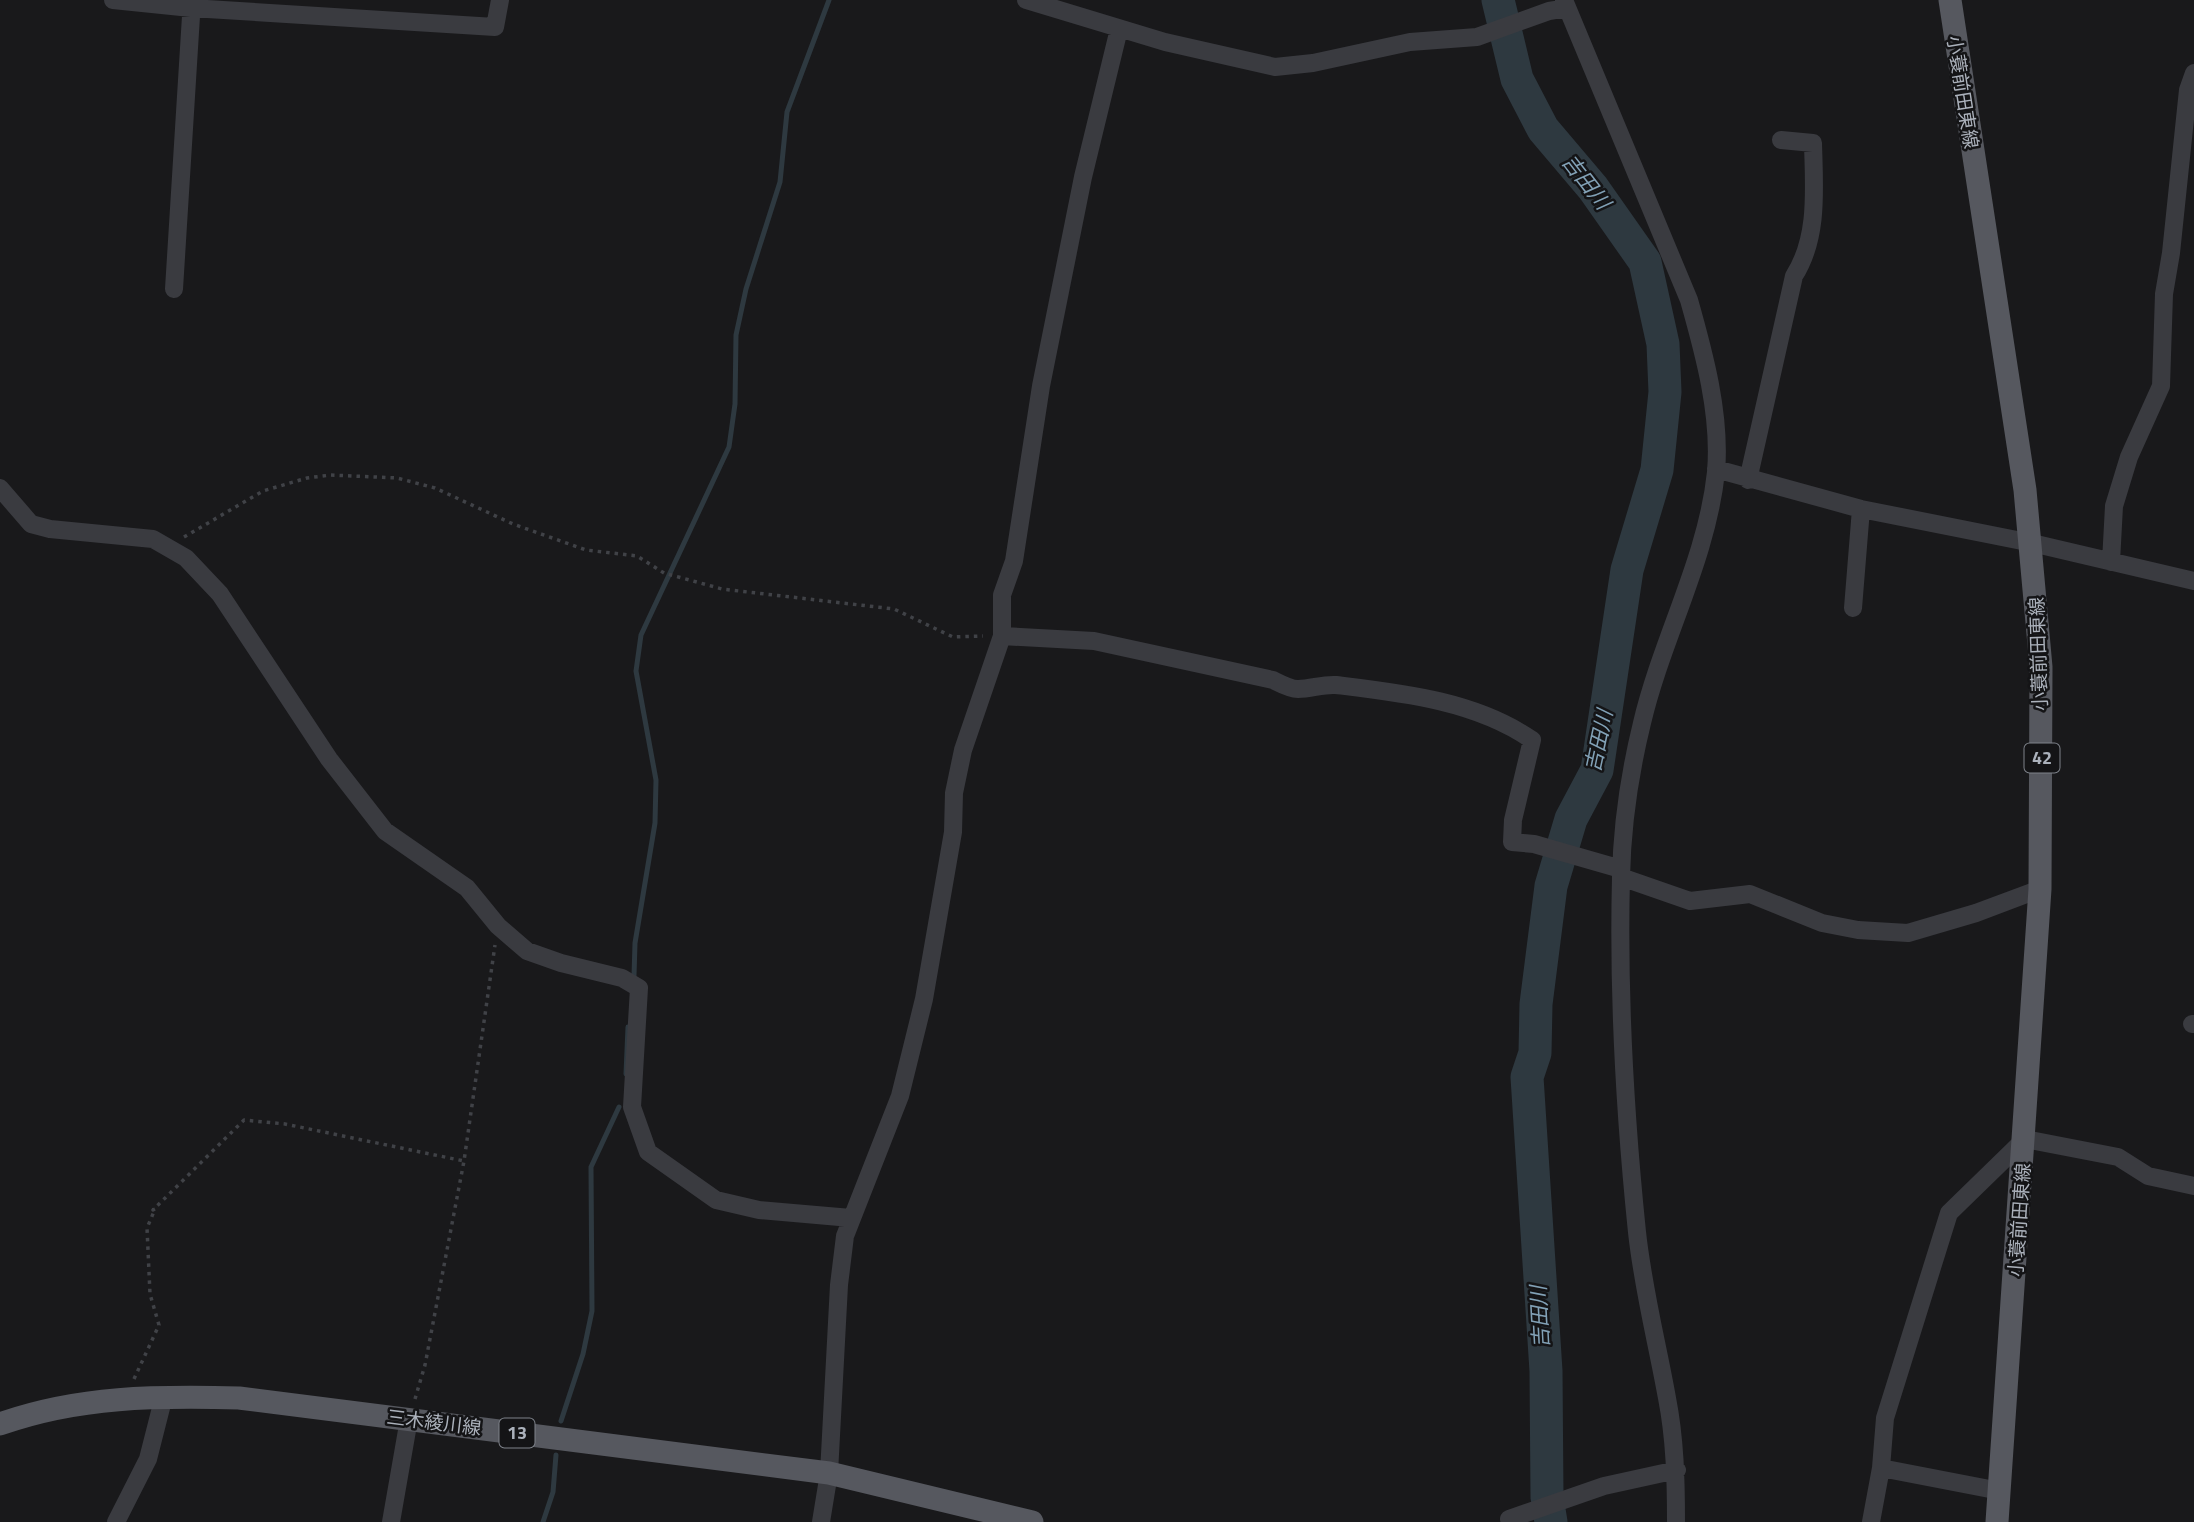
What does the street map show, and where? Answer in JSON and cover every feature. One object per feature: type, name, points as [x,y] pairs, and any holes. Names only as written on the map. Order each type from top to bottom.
[{"type":"main road","name":"小蓑前田東線","points":[[1950,0],[2032,543],[2041,667],[2040,889],[1997,1522]]},
{"type":"main road","name":"三木綾川線","points":[[0,1424],[90,1401],[126,1397],[239,1398],[829,1473],[1032,1522]]},
{"type":"street","points":[[113,0],[495,27],[500,0]]},
{"type":"street","points":[[1026,0],[1119,29],[1235,60],[1275,67],[1304,64],[1410,42],[1477,37],[1560,6],[1689,300],[1703,350],[1713,413],[1716,469],[1694,568],[1642,722],[1629,791],[1621,873],[1619,965],[1637,1232],[1647,1305],[1668,1399],[1677,1470],[1676,1522]]},
{"type":"street","points":[[174,289],[192,4]]},
{"type":"street","points":[[821,1522],[829,1473],[839,1285],[851,1218],[900,1096],[924,999],[953,832],[954,793],[963,750],[1002,636],[1003,595],[1014,561],[1041,386],[1083,177],[1119,29]]},
{"type":"street","points":[[2111,562],[2114,506],[2129,457],[2161,386],[2164,294],[2188,90],[2194,73]]},
{"type":"street","points":[[1748,480],[1794,276],[1805,259],[1814,207],[1813,142],[1781,140]]},
{"type":"street","points":[[1716,469],[1861,509],[2032,543],[2194,581]]},
{"type":"street","points":[[0,488],[31,524],[50,529],[153,539],[186,558],[220,594],[329,759],[385,831],[467,888],[498,926],[527,951],[561,963],[622,978],[639,988],[632,1107],[648,1152],[716,1200],[759,1210],[851,1218]]},
{"type":"street","points":[[1853,608],[1861,509]]},
{"type":"street","points":[[1002,636],[1094,641],[1273,681],[1296,690],[1331,684],[1416,696],[1475,712],[1511,726],[1532,740],[1513,820],[1512,842],[1534,844],[1593,861],[1690,901],[1750,894],[1822,923],[1857,930],[1908,933],[1976,913],[2040,889]]},
{"type":"street","points":[[1875,1521],[1885,1418],[1949,1213],[2025,1139],[2118,1157],[2148,1177],[2194,1186]]},
{"type":"street","points":[[116,1522],[148,1459],[164,1396]]},
{"type":"street","points":[[391,1522],[410,1419]]},
{"type":"street","points":[[1881,1468],[2000,1491]]},
{"type":"street","points":[[1516,1516],[1584,1493],[1677,1470]]},
{"type":"path","points":[[167,548],[263,491],[307,478],[363,475],[397,478],[435,488],[513,524],[586,550],[637,556],[664,573],[722,589],[894,609],[953,637],[1002,636]]},
{"type":"path","points":[[410,1419],[425,1365],[464,1161],[498,926]]},
{"type":"path","points":[[126,1397],[159,1325],[150,1294],[147,1228],[156,1209],[153,1210],[244,1120],[285,1124],[464,1161]]},
{"type":"waterway","points":[[634,976],[635,943],[655,823],[656,780],[636,671],[641,635],[729,447],[735,404],[736,335],[746,289],[780,182],[787,112],[829,0]]},
{"type":"waterway","name":"吉田川","points":[[1498,0],[1517,79],[1543,129],[1593,188],[1645,262],[1663,344],[1665,392],[1657,470],[1627,570],[1597,770],[1571,819],[1551,886],[1536,1004],[1535,1053],[1527,1077],[1546,1371],[1547,1497],[1551,1522]]},
{"type":"waterway","points":[[626,1074],[628,1027]]},
{"type":"waterway","points":[[561,1421],[583,1354],[592,1311],[591,1167],[619,1107]]},
{"type":"waterway","points":[[543,1522],[553,1492],[556,1455]]}]
